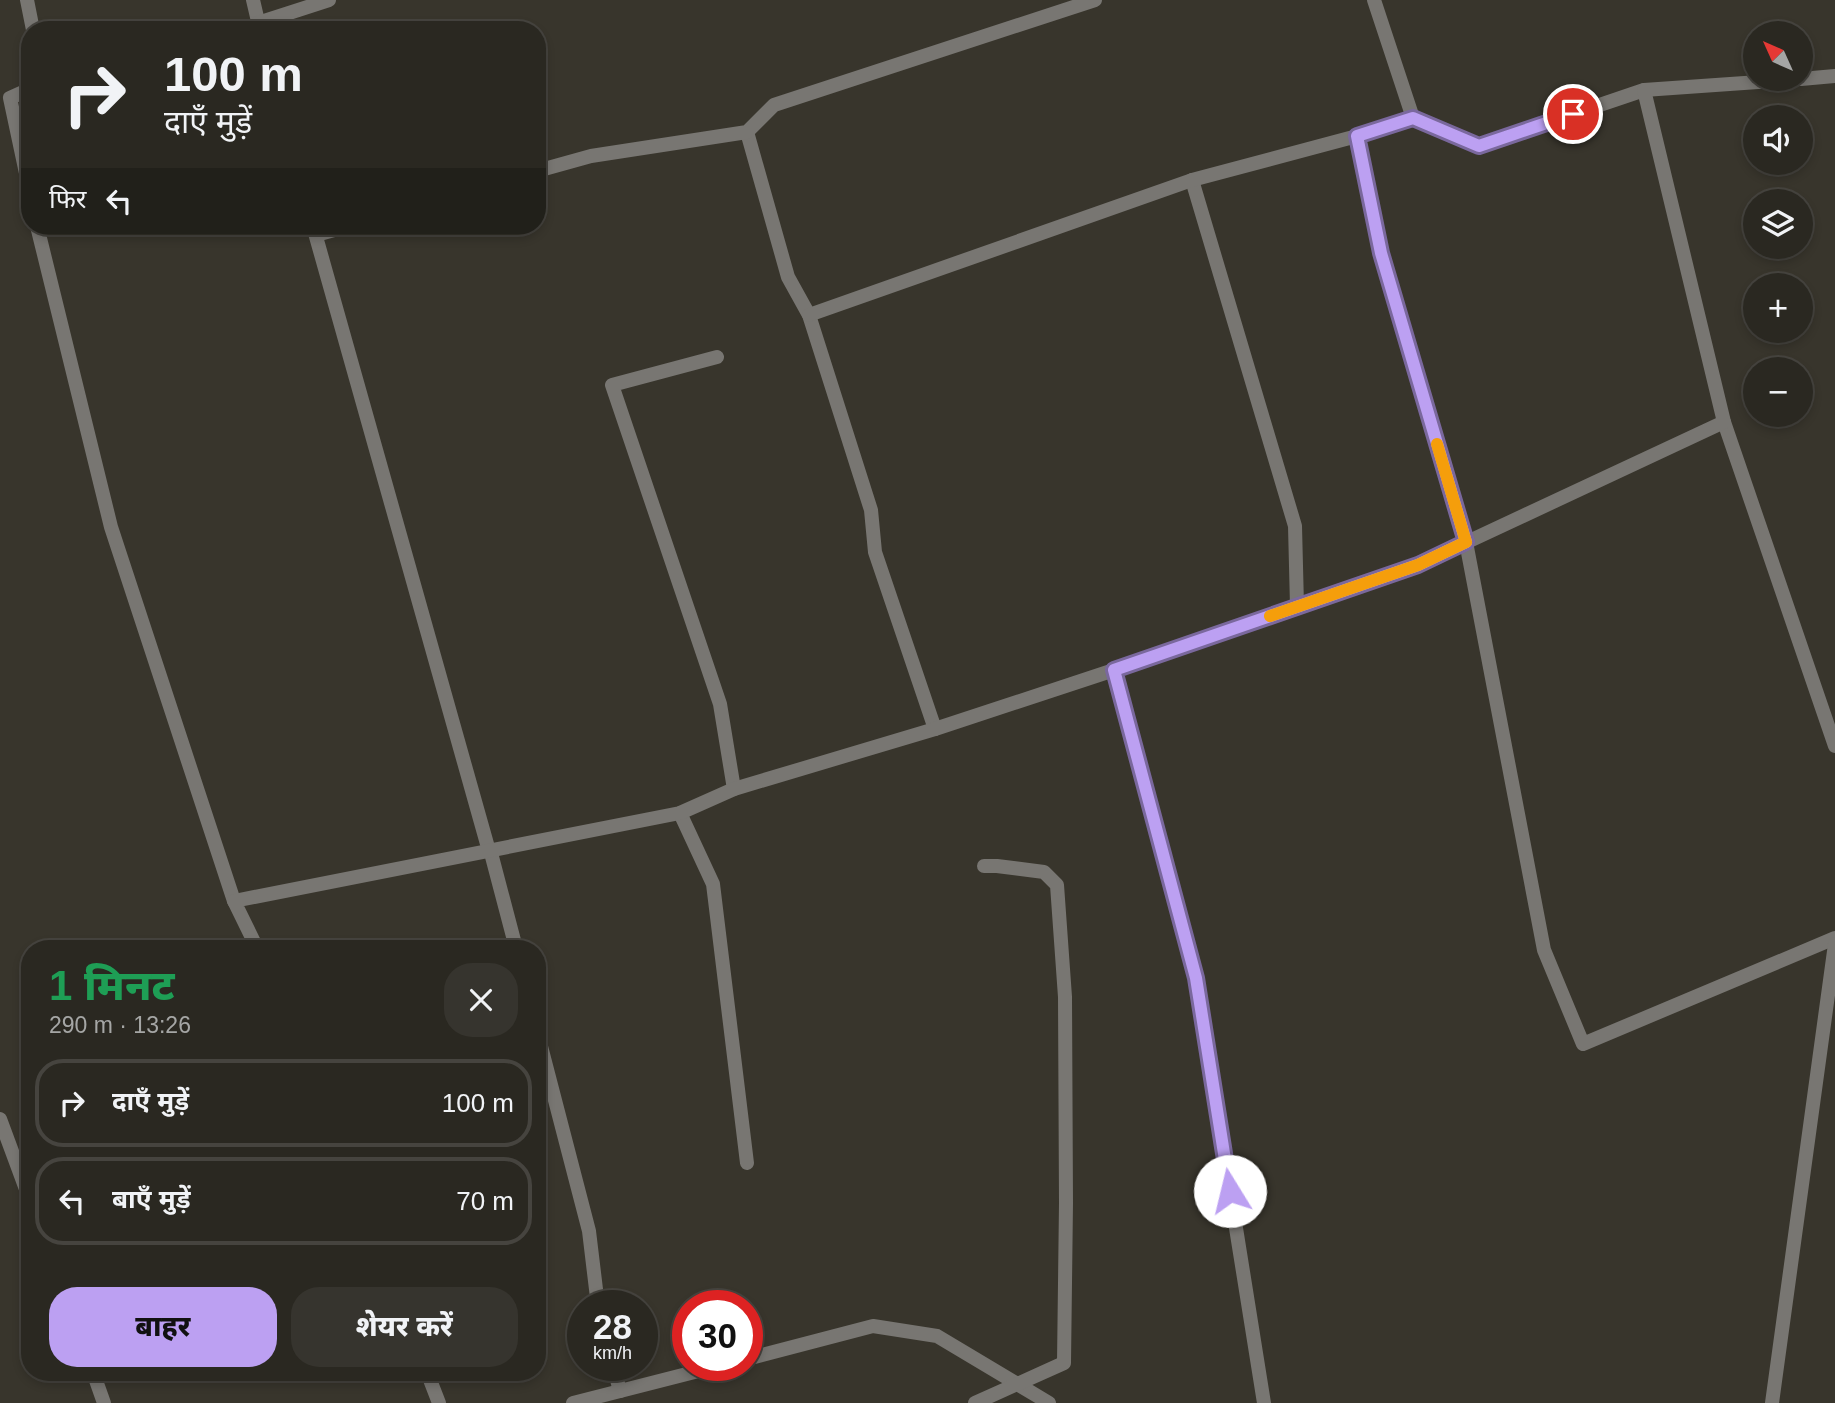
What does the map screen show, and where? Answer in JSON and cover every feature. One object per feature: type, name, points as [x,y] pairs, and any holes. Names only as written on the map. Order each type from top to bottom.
[{"type":"street","points":[[27,0],[31,21]]},
{"type":"street","points":[[253,0],[258,21]]},
{"type":"street","points":[[272,21],[328,0]]},
{"type":"street","points":[[546,168],[591,156],[747,132],[774,105],[1095,0]]},
{"type":"street","points":[[1374,0],[1413,118]]},
{"type":"street","points":[[1813,78],[1835,76]]},
{"type":"street","points":[[809,315],[1192,180],[1357,136],[1413,118],[1479,146],[1644,90],[1743,83]]},
{"type":"street","points":[[1644,90],[1724,422],[1835,746]]},
{"type":"street","points":[[21,93],[10,98],[21,150]]},
{"type":"street","points":[[747,132],[788,277],[809,315],[871,510],[875,552],[935,729]]},
{"type":"street","points":[[1357,136],[1381,253],[1466,542],[1544,950],[1583,1044],[1835,937]]},
{"type":"street","points":[[1192,180],[1295,526],[1297,606]]},
{"type":"street","points":[[39,235],[111,527],[234,901],[253,940]]},
{"type":"street","points":[[315,235],[514,940]]},
{"type":"street","points":[[717,357],[612,385],[720,704],[734,789]]},
{"type":"street","points":[[234,901],[680,813],[734,789],[935,729],[1418,565],[1724,422]]},
{"type":"street","points":[[1114,670],[1196,978],[1264,1403]]},
{"type":"street","points":[[680,813],[713,884],[747,1163]]},
{"type":"street","points":[[975,1403],[1064,1363],[1065,997],[1057,885],[1044,872],[984,866]]},
{"type":"street","points":[[1772,1403],[1835,944]]},
{"type":"street","points":[[546,1066],[589,1231],[596,1290]]},
{"type":"street","points":[[0,1121],[21,1176]]},
{"type":"street","points":[[763,1355],[873,1326],[937,1336],[1049,1403]]},
{"type":"street","points":[[573,1403],[672,1378]]},
{"type":"street","points":[[96,1381],[104,1403]]},
{"type":"street","points":[[431,1381],[439,1403]]},
{"type":"street","points":[[617,1381],[620,1391]]},
{"type":"slow traffic","points":[[1270,616],[1418,565],[1466,542],[1437,444]]},
{"type":"route","points":[[1230,1191],[1196,978],[1114,670],[1418,565],[1466,542],[1381,253],[1357,136],[1413,118],[1479,146],[1573,114]]}]
